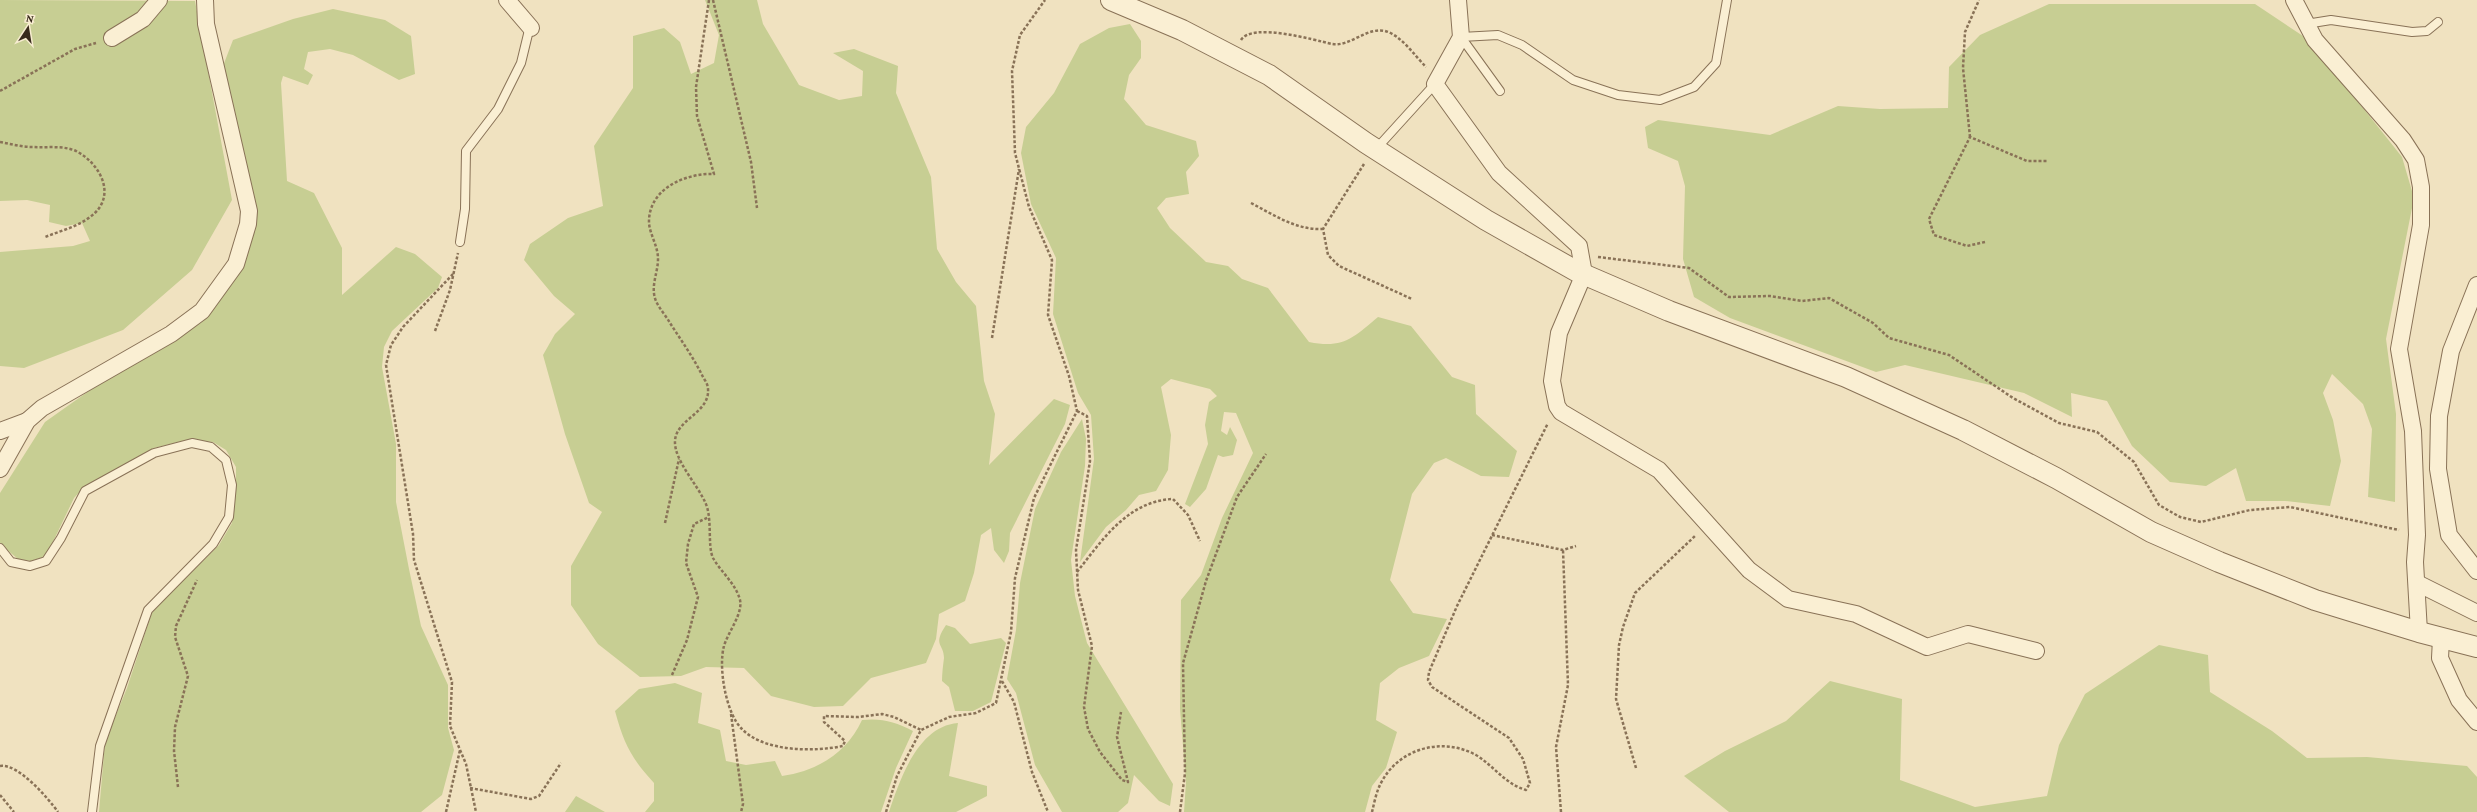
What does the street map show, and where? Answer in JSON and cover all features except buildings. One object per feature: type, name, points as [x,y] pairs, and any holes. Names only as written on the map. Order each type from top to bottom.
[{"type":"street","points":[[112,38],[143,20],[159,0]]},
{"type":"street","points":[[0,430],[26,421],[42,408],[183,325],[202,311],[236,264],[248,224],[249,211],[206,24],[205,0]]},
{"type":"street","points":[[507,0],[531,27]]},
{"type":"street","points":[[1110,0],[1182,30],[1269,75],[1376,149],[1486,220],[1582,265],[1669,311],[1846,377],[1963,430],[2056,478],[2151,532],[2219,562],[2315,600],[2419,632],[2477,646]]},
{"type":"street","points":[[1458,0],[1461,37],[1437,82],[1499,173],[1579,246],[1582,265],[1559,333],[1552,381],[1559,409],[1659,470],[1749,570],[1788,599],[1856,614],[1927,647],[1968,634],[2036,651]]},
{"type":"street","points":[[2294,0],[2315,40],[2403,140],[2416,160],[2421,188],[2420,225],[2399,349],[2413,431],[2418,535],[2415,562],[2419,632]]},
{"type":"street","points":[[2477,285],[2451,351],[2439,416],[2438,461],[2449,535],[2477,571]]},
{"type":"street","points":[[0,469],[26,421]]},
{"type":"street","points":[[2417,583],[2477,613]]},
{"type":"street","points":[[2441,638],[2440,658],[2459,700],[2477,722]]},
{"type":"lane","points":[[1461,37],[1498,35],[1522,45],[1573,80],[1618,95],[1660,100],[1694,87],[1716,63],[1727,0]]},
{"type":"lane","points":[[2306,24],[2331,20],[2412,32],[2427,30],[2438,22]]},
{"type":"lane","points":[[460,242],[465,209],[466,151],[501,102],[521,63],[531,27]]},
{"type":"lane","points":[[1461,37],[1500,92]]},
{"type":"lane","points":[[1376,149],[1437,82]]},
{"type":"lane","points":[[0,548],[11,562],[30,566],[46,560],[61,538],[85,491],[154,453],[192,443],[211,447],[226,460],[232,485],[229,517],[213,544],[148,610],[100,746],[92,812]]},
{"type":"path","points":[[709,0],[699,66],[697,109],[714,174],[697,174],[679,180],[659,194],[650,207],[649,225],[656,244],[658,259],[653,289],[656,301],[695,362],[709,388],[706,401],[698,412],[682,426],[675,440],[676,453],[706,503],[709,517],[712,556],[740,600],[738,612],[723,648],[726,697],[731,712],[743,804],[741,812]]},
{"type":"path","points":[[713,0],[751,162],[757,208]]},
{"type":"path","points":[[886,812],[897,776],[921,730],[949,717],[976,713],[996,703],[1002,681],[1011,632],[1015,578],[1034,498],[1077,411],[1069,376],[1048,315],[1052,260],[1029,207],[1015,153],[1012,71],[1020,34],[1045,0]]},
{"type":"path","points":[[1979,0],[1965,32],[1963,61],[1970,136],[1929,219],[1934,235],[1967,246],[1985,242]]},
{"type":"path","points":[[1231,55],[1243,36],[1256,31],[1281,33],[1337,44],[1371,31],[1385,31],[1401,41],[1437,82]]},
{"type":"path","points":[[0,91],[75,49],[112,38]]},
{"type":"path","points":[[1970,136],[2027,161],[2047,161]]},
{"type":"path","points":[[0,142],[75,151],[91,162],[102,175],[105,184],[102,202],[91,217],[74,227],[45,237]]},
{"type":"path","points":[[1376,149],[1356,174],[1323,229],[1328,255],[1339,266],[1412,299]]},
{"type":"path","points":[[992,338],[1019,168]]},
{"type":"path","points":[[1251,203],[1292,224],[1308,230],[1323,229]]},
{"type":"path","points":[[435,331],[450,290],[460,242]]},
{"type":"path","points":[[1582,265],[1619,258],[1689,268],[1729,297],[1770,296],[1802,300],[1829,298],[1873,324],[1889,338],[1949,355],[2013,398],[2059,423],[2097,432],[2134,462],[2159,505],[2180,517],[2201,522],[2250,510],[2290,507],[2418,535]]},
{"type":"path","points":[[453,274],[403,327],[390,345],[386,365],[413,534],[414,560],[452,682],[450,726],[466,764],[476,812]]},
{"type":"path","points":[[1372,812],[1380,786],[1392,768],[1421,748],[1454,747],[1476,756],[1517,787],[1526,790],[1530,783],[1524,759],[1509,738],[1432,687],[1428,680],[1429,672],[1457,606],[1549,422],[1559,409]]},
{"type":"path","points":[[1077,411],[1087,416],[1090,461],[1076,550],[1078,590],[1092,646],[1084,692],[1084,707],[1088,729],[1100,752],[1122,780],[1128,782],[1117,737],[1121,712]]},
{"type":"path","points":[[1180,812],[1185,773],[1184,663],[1206,581],[1237,497],[1266,454]]},
{"type":"path","points":[[665,522],[679,458]]},
{"type":"path","points":[[1077,572],[1111,528],[1133,510],[1161,499],[1174,499],[1188,515],[1200,541]]},
{"type":"path","points":[[672,675],[687,640],[698,597],[686,563],[688,544],[694,524],[709,517]]},
{"type":"path","points":[[1636,768],[1616,699],[1619,645],[1623,627],[1635,593],[1707,523]]},
{"type":"path","points":[[1492,535],[1563,550],[1576,546]]},
{"type":"path","points":[[1561,812],[1556,746],[1568,685],[1563,550]]},
{"type":"path","points":[[178,787],[174,751],[175,727],[188,676],[175,637],[176,626],[198,578]]},
{"type":"path","points":[[1002,681],[1014,702],[1032,772],[1048,812]]},
{"type":"path","points":[[731,712],[741,729],[759,741],[781,748],[844,746],[845,741],[824,722],[824,716],[833,714],[858,717],[882,714],[894,717],[921,730]]},
{"type":"path","points":[[446,812],[460,750]]},
{"type":"path","points":[[470,788],[531,799],[539,796],[561,763]]},
{"type":"path","points":[[0,766],[5,765],[20,772],[49,799],[58,812]]},
{"type":"path","points":[[0,796],[14,812]]},
{"type":"green space","points":[[0,0],[195,1],[232,200],[192,270],[123,330],[24,368],[0,366],[0,252],[73,246],[90,241],[82,223],[66,226],[49,222],[50,205],[27,200],[0,201]]},
{"type":"green space","points":[[705,0],[757,0],[763,24],[799,85],[839,100],[862,96],[863,71],[833,53],[854,49],[898,66],[896,93],[931,177],[937,249],[956,282],[976,306],[984,381],[995,414],[989,465],[1054,399],[1070,405],[1065,424],[1010,533],[1009,551],[1004,563],[994,550],[991,528],[981,535],[974,573],[965,601],[939,614],[936,639],[926,663],[871,678],[843,706],[814,707],[771,696],[744,668],[706,667],[681,676],[640,677],[598,644],[571,605],[571,566],[602,512],[589,503],[565,434],[543,355],[555,334],[575,314],[554,296],[524,260],[530,244],[568,218],[603,206],[594,146],[633,88],[633,36],[664,28],[680,42],[691,74],[714,63],[719,35]]},
{"type":"green space","points":[[2049,4],[2255,4],[2309,40],[2402,157],[2414,198],[2386,339],[2396,414],[2395,502],[2368,497],[2372,429],[2363,404],[2332,374],[2323,393],[2333,420],[2341,461],[2330,506],[2285,501],[2246,501],[2236,468],[2206,486],[2170,482],[2132,446],[2107,401],[2071,393],[2072,417],[2024,393],[1905,365],[1876,372],[1730,318],[1694,297],[1683,259],[1685,186],[1678,161],[1648,148],[1645,127],[1658,120],[1770,135],[1838,106],[1880,109],[1948,108],[1949,67],[1980,35]]},
{"type":"green space","points":[[333,9],[385,20],[411,36],[415,74],[399,80],[353,55],[330,49],[308,52],[304,69],[313,75],[308,85],[283,76],[281,83],[287,181],[314,193],[342,248],[342,295],[396,247],[415,254],[442,277],[438,288],[392,331],[384,347],[382,367],[396,444],[396,502],[409,569],[421,626],[448,685],[448,728],[454,750],[442,795],[421,812],[99,812],[105,742],[127,688],[152,612],[219,545],[232,523],[236,488],[236,467],[226,450],[213,442],[186,440],[154,448],[85,486],[74,498],[51,546],[43,557],[31,561],[18,559],[0,544],[0,493],[45,422],[120,369],[175,339],[202,322],[235,279],[251,238],[223,66],[233,40],[293,19]]},
{"type":"green space","points":[[1130,24],[1141,41],[1141,58],[1129,75],[1124,99],[1146,125],[1196,141],[1199,156],[1186,172],[1189,194],[1166,198],[1157,208],[1170,228],[1206,262],[1228,266],[1242,279],[1268,288],[1309,342],[1321,344],[1339,343],[1354,336],[1378,317],[1411,326],[1452,377],[1475,385],[1476,414],[1517,451],[1509,477],[1481,476],[1446,458],[1434,463],[1412,494],[1390,580],[1413,613],[1447,619],[1429,656],[1399,668],[1380,683],[1376,720],[1397,732],[1386,768],[1372,786],[1365,812],[1184,812],[1186,782],[1180,709],[1181,600],[1201,575],[1222,518],[1253,453],[1236,413],[1224,412],[1221,431],[1227,435],[1230,427],[1237,440],[1233,455],[1223,457],[1218,455],[1206,489],[1190,507],[1185,504],[1208,444],[1205,425],[1209,402],[1217,396],[1210,389],[1171,379],[1161,387],[1171,435],[1168,470],[1156,491],[1139,495],[1126,510],[1106,527],[1080,562],[1094,459],[1091,415],[1078,393],[1053,314],[1056,258],[1031,204],[1021,153],[1026,127],[1054,93],[1080,44],[1109,28]]},
{"type":"green space","points":[[1082,419],[1086,439],[1085,466],[1071,560],[1075,596],[1087,643],[1173,784],[1170,806],[1159,801],[1134,775],[1128,803],[1118,812],[1062,812],[1035,765],[1016,693],[1007,679],[1016,630],[1020,583],[1035,509],[1061,452]]},
{"type":"green space","points":[[946,625],[955,628],[970,644],[1001,638],[1006,643],[991,702],[973,711],[955,711],[949,687],[942,681],[944,653],[939,641]]},
{"type":"green space","points":[[2159,645],[2208,655],[2210,692],[2272,731],[2307,758],[2367,757],[2467,766],[2477,777],[2477,812],[1729,812],[1684,776],[1725,751],[1786,721],[1830,681],[1902,699],[1900,780],[1975,807],[2047,796],[2059,745],[2085,694]]},
{"type":"green space","points":[[675,683],[702,693],[698,723],[720,730],[726,761],[746,765],[775,761],[782,776],[807,770],[830,758],[848,742],[856,732],[862,720],[889,721],[913,731],[896,768],[881,812],[645,812],[654,801],[654,783],[639,766],[629,750],[615,711],[639,689]]},
{"type":"green space","points":[[958,723],[949,776],[987,786],[987,796],[956,812],[889,812],[905,770],[921,744],[944,726]]},
{"type":"green space","points":[[576,796],[605,812],[565,812]]}]
